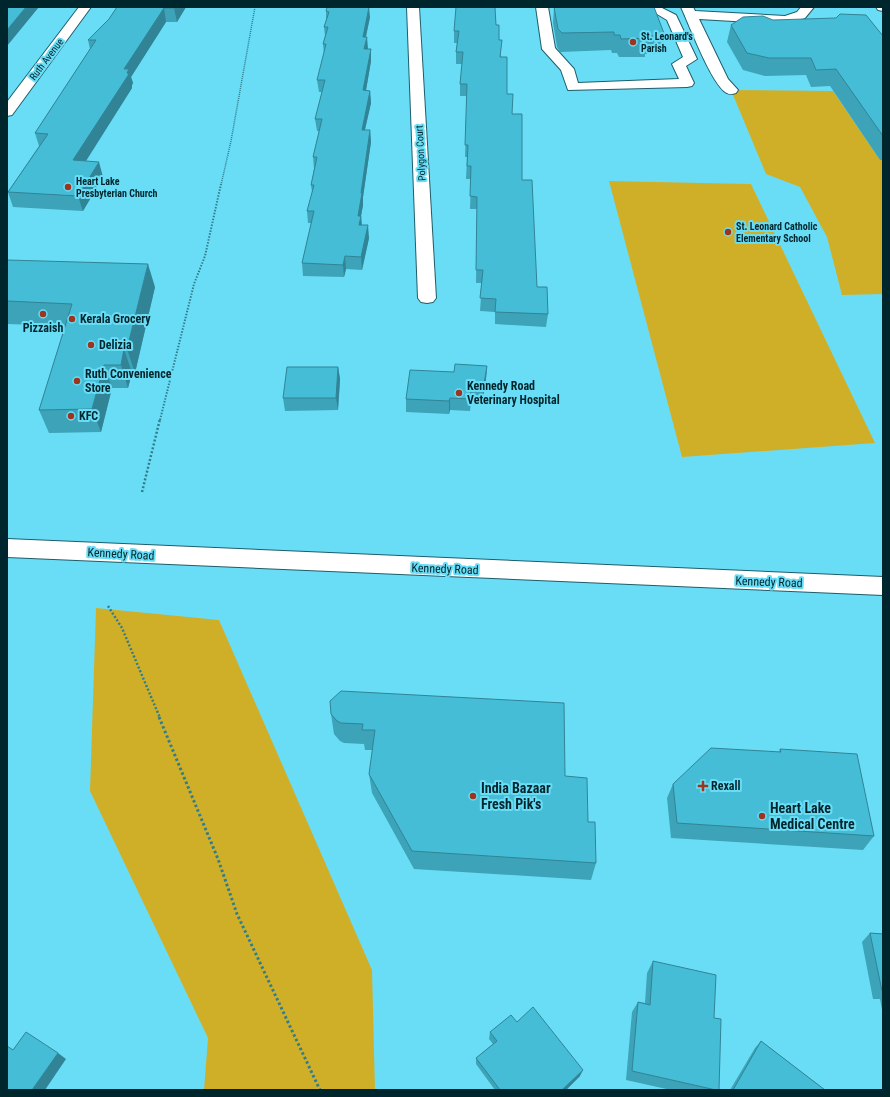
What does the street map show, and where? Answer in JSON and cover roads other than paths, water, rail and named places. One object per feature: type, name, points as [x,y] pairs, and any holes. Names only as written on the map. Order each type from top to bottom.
[{"type":"street","name":"Ruth Avenue","points":[[7,112],[85,7]]},
{"type":"street","name":"Polygon Court","points":[[412,7],[427,298]]},
{"type":"street","points":[[557,12],[542,9],[549,49],[567,69],[573,87],[687,83],[679,64],[690,59],[672,18],[651,7]]},
{"type":"street","points":[[689,11],[786,20],[801,15],[808,7]]},
{"type":"street","points":[[689,11],[722,81],[732,90]]},
{"type":"street","name":"Kennedy Road","points":[[7,548],[883,586]]},
{"type":"place","name":"St. Leonard's Parish","points":[[633,42]]},
{"type":"place","name":"Heart Lake Presbyterian Church","points":[[68,187]]},
{"type":"place","name":"St. Leonard Catholic Elementary School","points":[[728,232]]},
{"type":"place","name":"Pizzaish","points":[[43,314]]},
{"type":"place","name":"Kerala Grocery","points":[[72,319]]},
{"type":"place","name":"Delizia","points":[[91,345]]},
{"type":"place","name":"Ruth Convenience Store","points":[[77,381]]},
{"type":"place","name":"Kennedy Road Veterinary Hospital","points":[[459,393]]},
{"type":"place","name":"KFC","points":[[71,416]]},
{"type":"place","name":"Rexall","points":[[703,786]]},
{"type":"place","name":"India Bazaar Fresh Pik's","points":[[473,796]]},
{"type":"place","name":"Heart Lake Medical Centre","points":[[762,816]]}]
